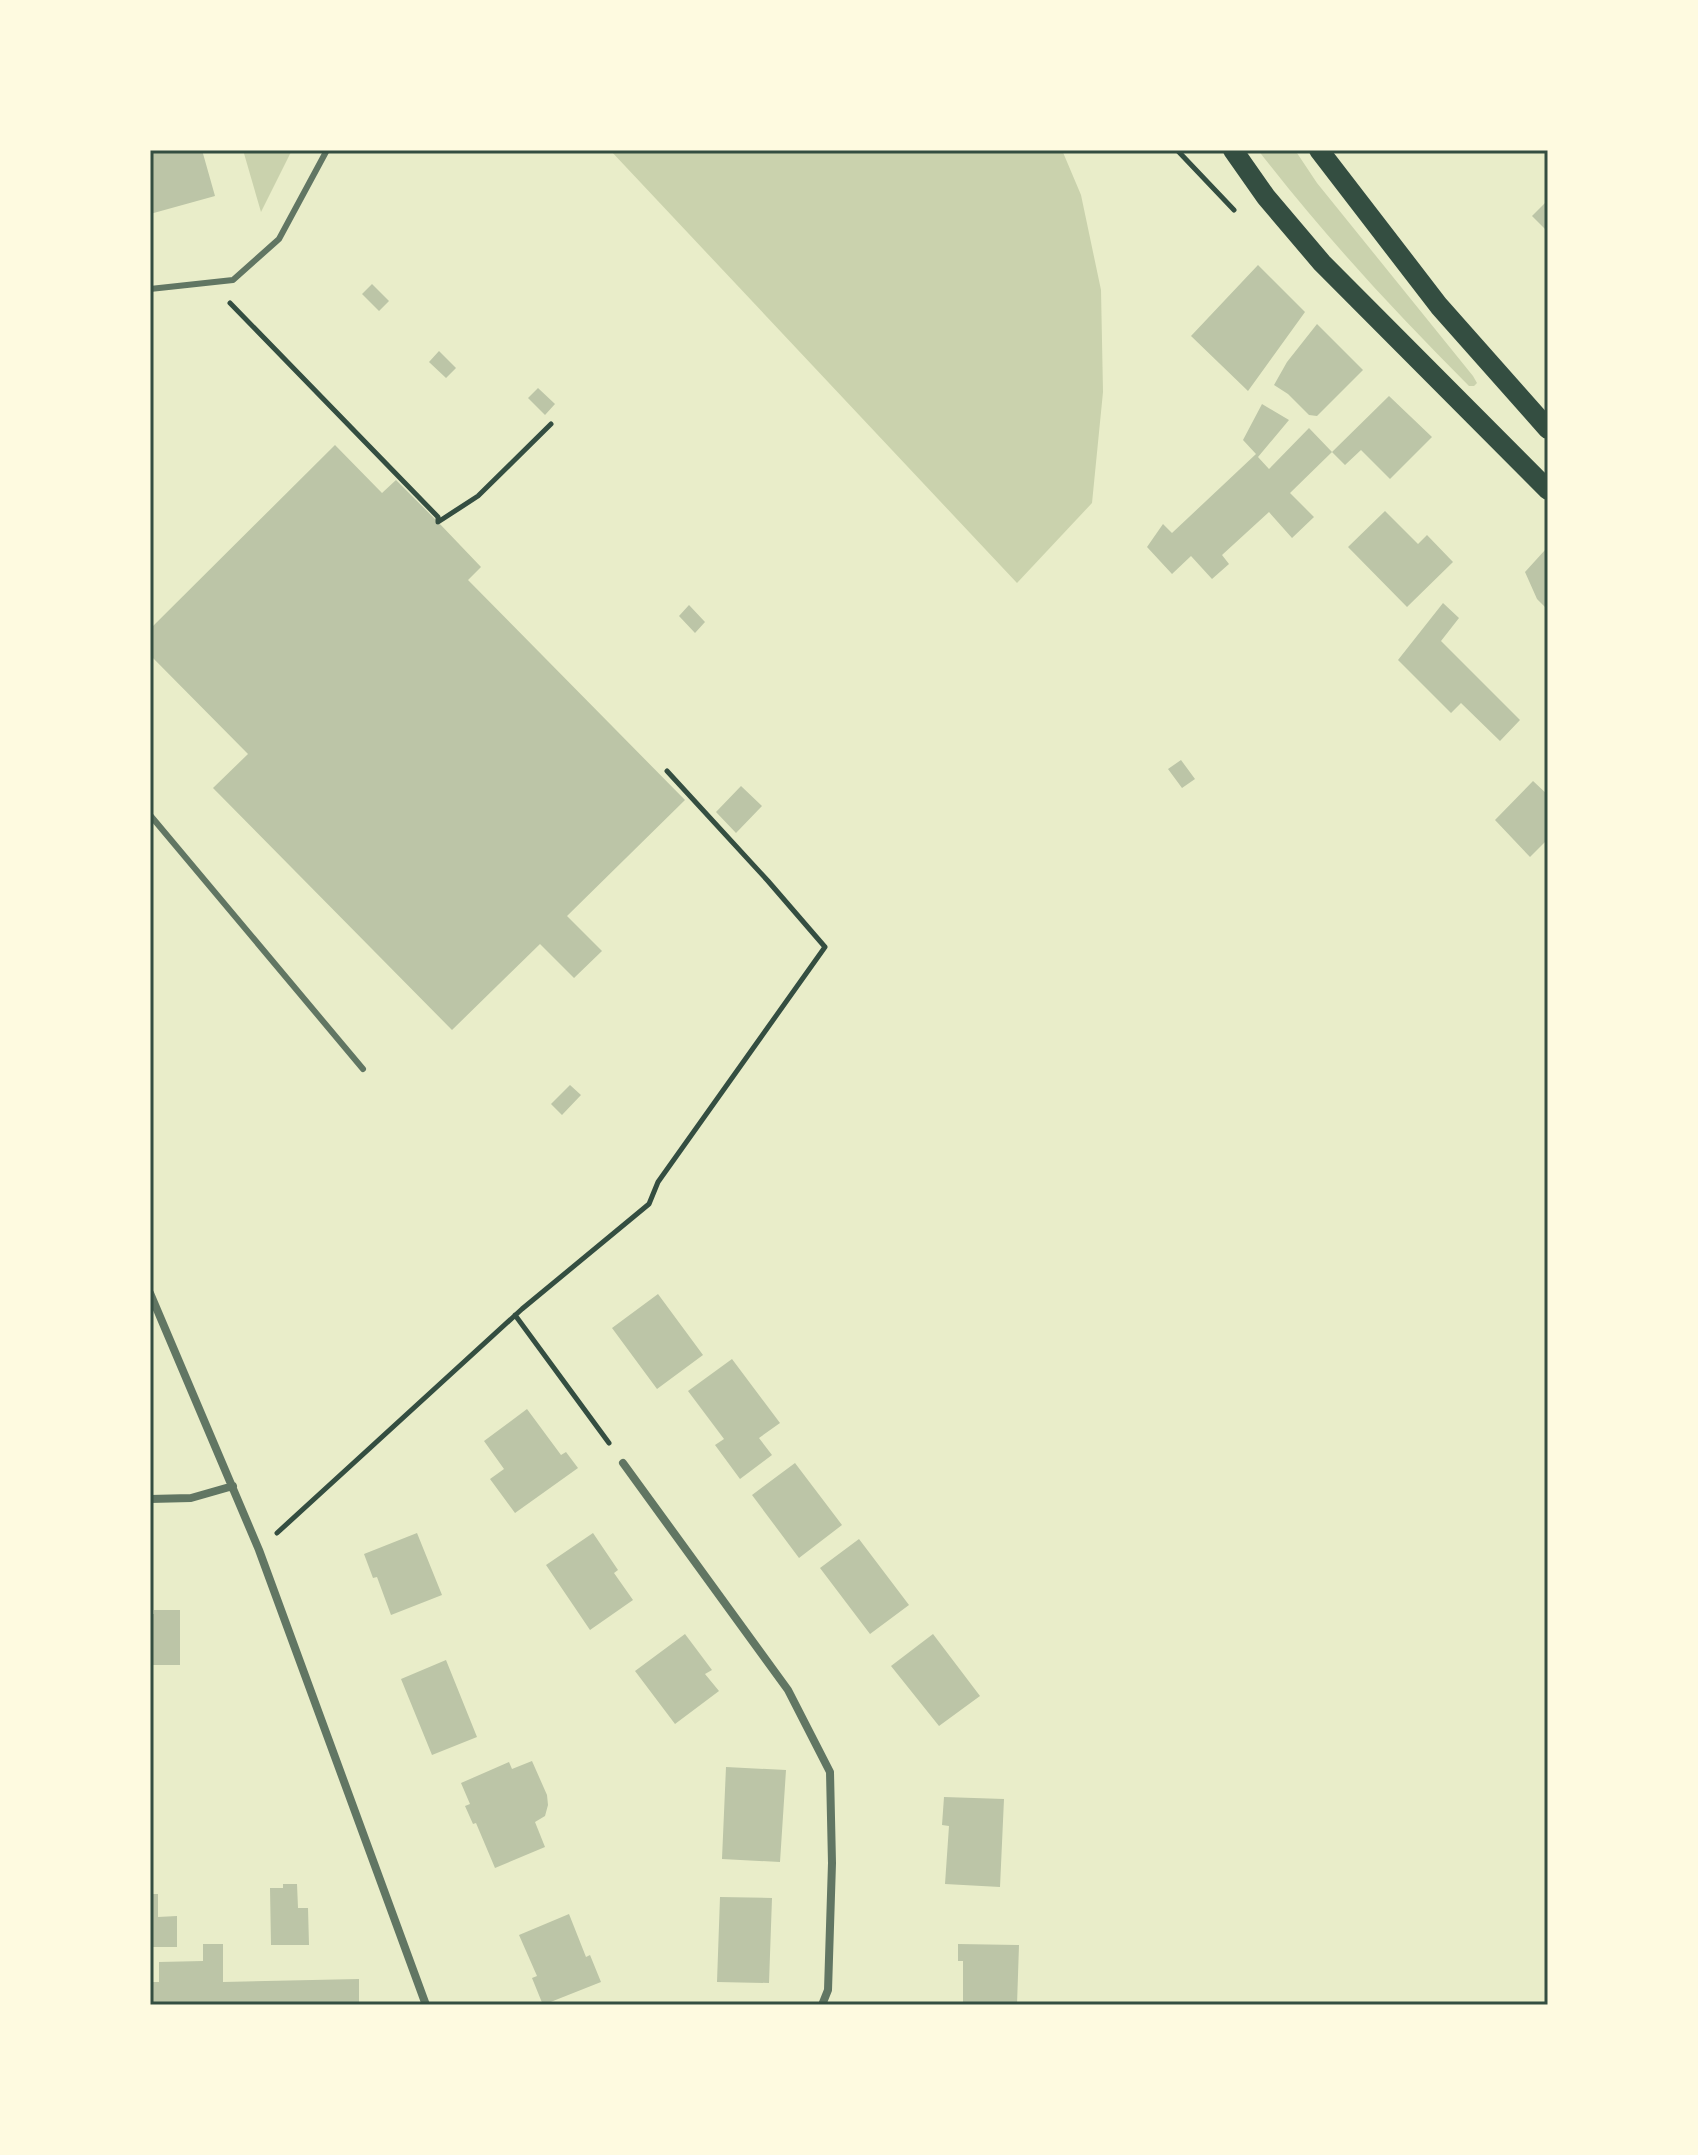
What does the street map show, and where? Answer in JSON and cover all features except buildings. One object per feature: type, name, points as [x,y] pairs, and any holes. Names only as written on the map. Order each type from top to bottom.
[{"type":"main road","points":[[1233,150],[1266,197],[1322,263],[1548,490]]},
{"type":"main road","points":[[1319,150],[1439,306],[1548,429]]},
{"type":"street","points":[[150,1293],[259,1550],[426,2005]]},
{"type":"street","points":[[623,1463],[788,1690],[830,1772],[832,1863],[828,1990],[822,2005]]},
{"type":"street","points":[[150,1499],[191,1498],[233,1486]]},
{"type":"lane","points":[[150,289],[233,280],[279,239],[327,150]]},
{"type":"lane","points":[[150,815],[363,1069]]},
{"type":"path","points":[[1177,150],[1240,217]]},
{"type":"path","points":[[228,302],[438,517],[438,522],[478,496],[551,424]]},
{"type":"path","points":[[259,1550],[515,1315],[649,1204],[658,1182],[825,947],[667,771]]},
{"type":"path","points":[[515,1315],[623,1463]]},
{"type":"green space","points":[[243,150],[292,150],[261,212]]},
{"type":"green space","points":[[610,150],[1062,150],[1081,195],[1101,290],[1103,392],[1092,503],[1017,583]]},
{"type":"green space","points":[[1258,150],[1295,150],[1317,183],[1473,376],[1477,383],[1474,386],[1469,386],[1386,301]]}]
